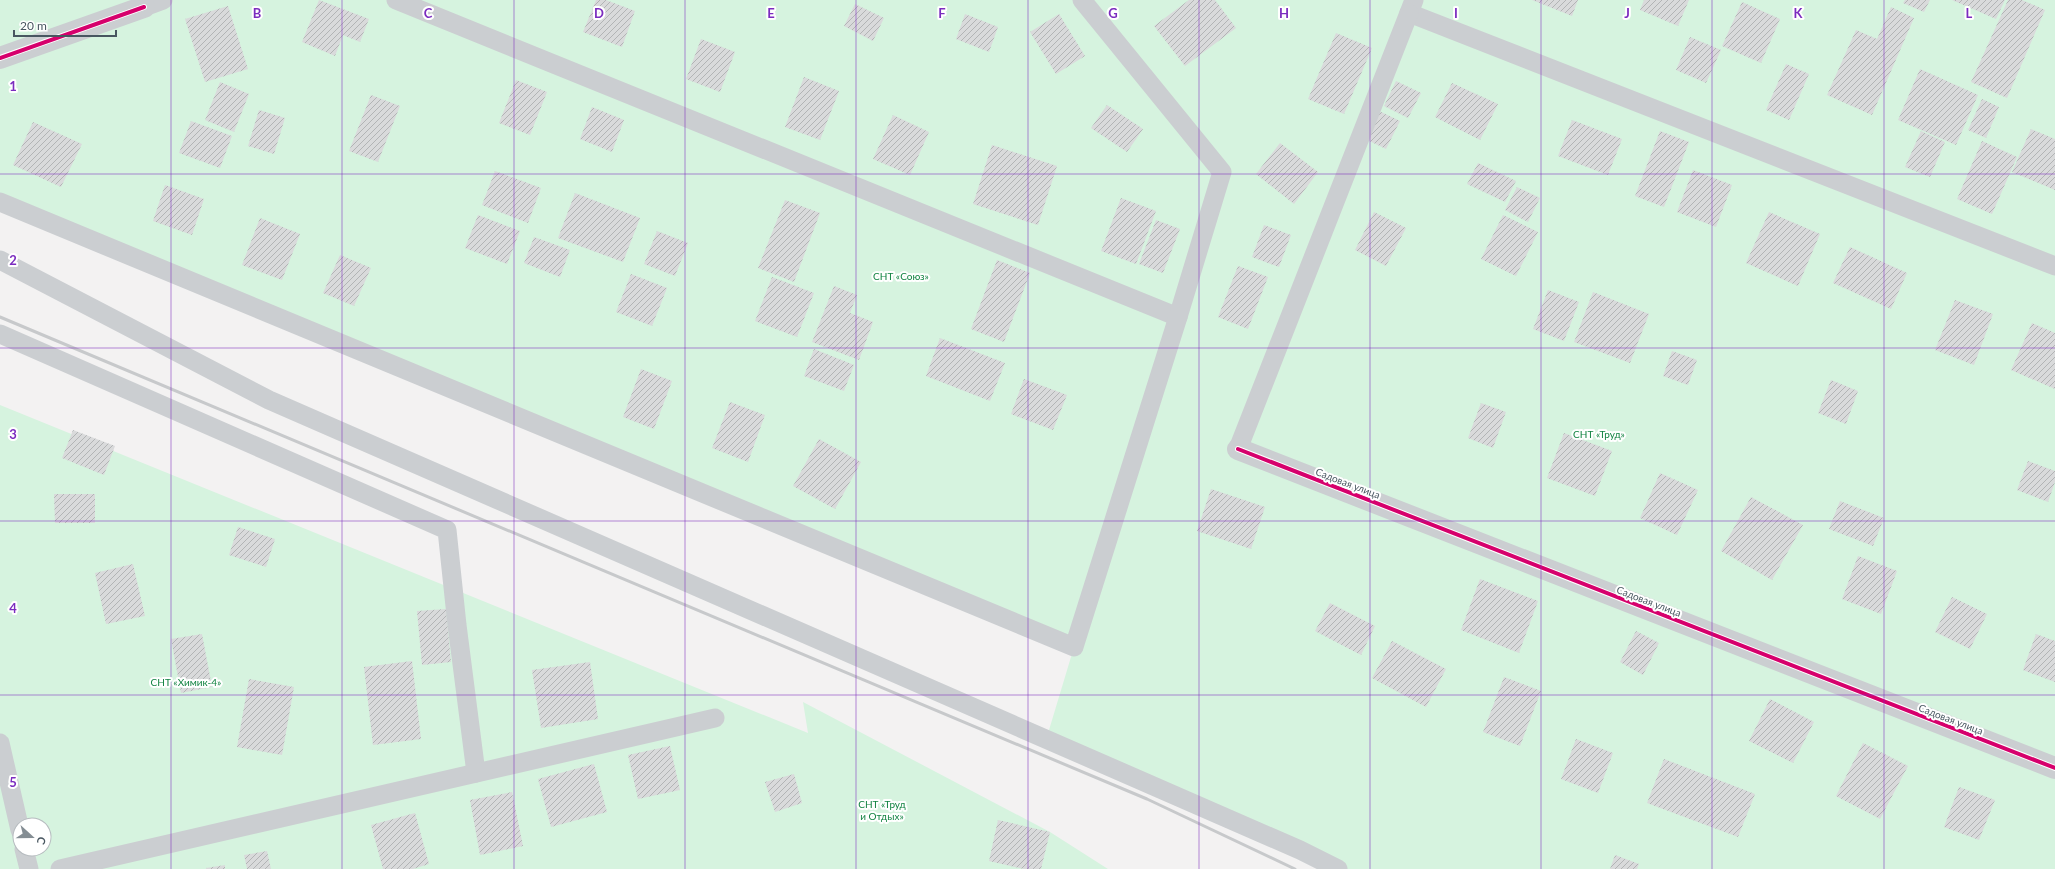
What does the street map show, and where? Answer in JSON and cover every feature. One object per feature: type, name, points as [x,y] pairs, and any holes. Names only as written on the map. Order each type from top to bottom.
[{"type":"street","points":[[0,58],[154,3]]},
{"type":"street","name":"Садовая улица","points":[[1238,449],[2055,768]]},
{"type":"lane","points":[[396,0],[1178,317]]},
{"type":"lane","points":[[0,202],[1074,647],[1222,172],[1082,0]]},
{"type":"lane","points":[[1238,449],[1411,6],[2055,266]]},
{"type":"lane","points":[[0,260],[269,400],[1300,850],[1338,869]]},
{"type":"lane","points":[[0,334],[447,530],[457,625],[476,773]]},
{"type":"lane","points":[[60,869],[715,718]]},
{"type":"lane","points":[[0,743],[17,817]]},
{"type":"lane","points":[[26,857],[29,869]]},
{"type":"green space","name":"СНТ «Труд»","points":[[0,0],[2055,0],[2055,869],[1338,869],[1046,740],[1074,647],[0,202]]},
{"type":"green space","name":"СНТ «Химик-4»","points":[[0,405],[808,733],[803,702],[1050,832],[1108,869],[0,869]]},
{"type":"building","points":[[319,0],[369,19],[360,42],[343,35],[335,56],[302,42]]},
{"type":"building","points":[[596,0],[606,0],[635,11],[622,47],[583,32]]},
{"type":"building","points":[[1189,0],[1215,0],[1236,28],[1185,66],[1154,26]]},
{"type":"building","points":[[1532,0],[1578,0],[1572,16]]},
{"type":"building","points":[[1644,0],[1689,0],[1678,26],[1640,10]]},
{"type":"building","points":[[1905,0],[1930,0],[1924,12],[1903,3]]},
{"type":"building","points":[[1952,0],[2005,0],[1996,19]]},
{"type":"building","points":[[2008,0],[2022,0],[2045,10],[2007,98],[1971,82]]},
{"type":"building","points":[[1742,2],[1780,19],[1761,63],[1722,46]]},
{"type":"building","points":[[855,4],[884,18],[873,41],[844,26]]},
{"type":"building","points":[[228,6],[248,69],[205,82],[185,19]]},
{"type":"building","points":[[1891,7],[1914,18],[1872,115],[1827,95],[1856,30],[1877,39]]},
{"type":"building","points":[[965,14],[998,27],[989,52],[956,39]]},
{"type":"building","points":[[1059,14],[1085,56],[1056,74],[1030,32]]},
{"type":"building","points":[[1336,33],[1372,48],[1344,114],[1308,99]]},
{"type":"building","points":[[1690,37],[1721,50],[1706,83],[1676,70]]},
{"type":"building","points":[[701,39],[735,52],[720,92],[686,79]]},
{"type":"building","points":[[1786,64],[1809,74],[1789,120],[1766,110]]},
{"type":"building","points":[[1920,69],[1978,95],[1956,145],[1898,120]]},
{"type":"building","points":[[804,77],[839,91],[820,140],[785,127]]},
{"type":"building","points":[[516,80],[547,92],[530,135],[499,123]]},
{"type":"building","points":[[1396,81],[1421,93],[1408,118],[1384,106]]},
{"type":"building","points":[[220,82],[249,94],[234,132],[205,120]]},
{"type":"building","points":[[1452,83],[1498,104],[1480,140],[1435,117]]},
{"type":"building","points":[[371,95],[400,106],[378,162],[349,151]]},
{"type":"building","points":[[1982,99],[1999,107],[1986,138],[1968,130]]},
{"type":"building","points":[[1107,105],[1143,129],[1127,152],[1091,128]]},
{"type":"building","points":[[592,107],[624,120],[612,152],[580,139]]},
{"type":"building","points":[[259,110],[285,118],[274,154],[248,146]]},
{"type":"building","points":[[1377,110],[1400,121],[1386,149],[1363,138]]},
{"type":"building","points":[[893,115],[929,132],[910,175],[873,159]]},
{"type":"building","points":[[1572,120],[1622,139],[1608,175],[1558,156]]},
{"type":"building","points":[[191,121],[232,136],[220,168],[179,153]]},
{"type":"building","points":[[33,122],[82,144],[61,187],[13,165]]},
{"type":"building","points":[[2031,129],[2055,139],[2055,190],[2012,172]]},
{"type":"building","points":[[1660,131],[1689,142],[1664,207],[1635,196]]},
{"type":"building","points":[[1921,131],[1945,142],[1930,177],[1905,167]]},
{"type":"building","points":[[1982,141],[2017,157],[1992,214],[1957,199]]},
{"type":"building","points":[[1280,143],[1318,172],[1294,204],[1256,174]]},
{"type":"building","points":[[992,145],[1057,166],[1038,225],[973,204]]},
{"type":"building","points":[[1478,163],[1516,181],[1505,202],[1467,184]]},
{"type":"building","points":[[1693,170],[1732,185],[1716,227],[1677,212]]},
{"type":"building","points":[[495,171],[541,188],[528,223],[482,205]]},
{"type":"building","points":[[165,185],[204,199],[192,235],[153,221]]},
{"type":"building","points":[[1517,187],[1540,198],[1528,222],[1505,210]]},
{"type":"building","points":[[575,193],[640,218],[623,262],[558,238]]},
{"type":"building","points":[[1121,198],[1156,211],[1136,264],[1101,251]]},
{"type":"building","points":[[785,200],[820,213],[794,282],[758,268]]},
{"type":"building","points":[[1374,212],[1406,228],[1386,266],[1355,250]]},
{"type":"building","points":[[1769,212],[1820,234],[1798,286],[1746,263]]},
{"type":"building","points":[[478,215],[520,231],[507,264],[465,248]]},
{"type":"building","points":[[1503,215],[1538,232],[1516,276],[1481,259]]},
{"type":"building","points":[[260,218],[300,234],[282,280],[242,265]]},
{"type":"building","points":[[1156,220],[1180,229],[1163,273],[1139,264]]},
{"type":"building","points":[[1264,225],[1291,235],[1279,267],[1252,257]]},
{"type":"building","points":[[657,231],[688,243],[675,276],[644,264]]},
{"type":"building","points":[[534,237],[570,250],[560,277],[524,263]]},
{"type":"building","points":[[1850,247],[1907,273],[1891,309],[1833,283]]},
{"type":"building","points":[[340,255],[371,268],[354,306],[323,293]]},
{"type":"building","points":[[997,260],[1030,273],[1004,342],[971,329]]},
{"type":"building","points":[[1238,266],[1268,277],[1248,329],[1218,317]]},
{"type":"building","points":[[631,274],[667,288],[652,326],[616,312]]},
{"type":"building","points":[[772,277],[814,293],[797,337],[755,321]]},
{"type":"building","points":[[834,286],[857,295],[850,313],[873,322],[859,360],[812,342]]},
{"type":"building","points":[[1548,290],[1579,302],[1564,341],[1533,329]]},
{"type":"building","points":[[1593,292],[1649,314],[1630,363],[1574,342]]},
{"type":"building","points":[[1955,300],[1993,314],[1974,365],[1935,350]]},
{"type":"building","points":[[2032,323],[2055,333],[2055,389],[2011,370]]},
{"type":"building","points":[[940,338],[1005,363],[990,401],[926,376]]},
{"type":"building","points":[[814,349],[854,365],[844,391],[804,376]]},
{"type":"building","points":[[1672,351],[1697,360],[1688,385],[1663,376]]},
{"type":"building","points":[[641,369],[672,381],[654,429],[623,417]]},
{"type":"building","points":[[1024,379],[1067,395],[1053,430],[1011,414]]},
{"type":"building","points":[[1831,380],[1858,391],[1846,424],[1818,413]]},
{"type":"building","points":[[730,402],[765,415],[748,462],[712,448]]},
{"type":"building","points":[[1481,403],[1506,412],[1493,448],[1468,438]]},
{"type":"building","points":[[73,430],[115,446],[104,475],[62,458]]},
{"type":"building","points":[[1564,433],[1612,451],[1595,496],[1547,478]]},
{"type":"building","points":[[819,439],[861,462],[835,509],[793,486]]},
{"type":"building","points":[[2028,461],[2055,471],[2055,482],[2048,502],[2017,490]]},
{"type":"building","points":[[1660,473],[1698,490],[1677,535],[1640,518]]},
{"type":"building","points":[[1211,489],[1265,507],[1251,549],[1197,531]]},
{"type":"building","points":[[54,494],[95,494],[95,523],[55,523]]},
{"type":"building","points":[[1751,497],[1803,525],[1772,580],[1721,551]]},
{"type":"building","points":[[1840,501],[1884,518],[1873,546],[1829,529]]},
{"type":"building","points":[[238,527],[275,539],[266,567],[229,555]]},
{"type":"building","points":[[1858,556],[1897,571],[1881,614],[1842,599]]},
{"type":"building","points":[[133,564],[145,616],[106,624],[95,573]]},
{"type":"building","points":[[1480,579],[1538,601],[1519,653],[1461,630]]},
{"type":"building","points":[[1952,597],[1987,614],[1970,649],[1935,632]]},
{"type":"building","points":[[1330,603],[1375,626],[1361,655],[1315,631]]},
{"type":"building","points":[[446,609],[451,662],[422,665],[417,611]]},
{"type":"building","points":[[1636,631],[1659,643],[1643,675],[1620,662]]},
{"type":"building","points":[[202,634],[212,687],[181,693],[171,639]]},
{"type":"building","points":[[2036,634],[2055,641],[2055,682],[2023,670]]},
{"type":"building","points":[[1392,641],[1446,669],[1426,707],[1372,678]]},
{"type":"building","points":[[412,661],[421,739],[373,745],[364,667]]},
{"type":"building","points":[[590,662],[598,719],[541,728],[532,670]]},
{"type":"building","points":[[1504,677],[1541,691],[1520,746],[1483,732]]},
{"type":"building","points":[[249,679],[294,687],[282,755],[237,747]]},
{"type":"building","points":[[1770,699],[1814,722],[1793,763],[1749,741]]},
{"type":"building","points":[[1576,739],[1613,753],[1598,793],[1561,779]]},
{"type":"building","points":[[1863,743],[1908,766],[1880,819],[1836,796]]},
{"type":"building","points":[[670,746],[680,790],[638,799],[628,755]]},
{"type":"building","points":[[1664,759],[1755,794],[1738,837],[1647,803]]},
{"type":"building","points":[[594,764],[607,812],[551,827],[538,779]]},
{"type":"building","points":[[794,774],[802,803],[775,812],[765,782]]},
{"type":"building","points":[[1959,787],[1995,800],[1979,840],[1944,827]]},
{"type":"building","points":[[512,792],[523,846],[480,855],[470,800]]},
{"type":"building","points":[[415,813],[429,864],[413,869],[383,869],[371,825]]},
{"type":"building","points":[[998,820],[1050,832],[1041,869],[1024,869],[989,861]]},
{"type":"building","points":[[267,851],[271,869],[247,869],[244,855]]},
{"type":"building","points":[[1615,855],[1639,864],[1637,869],[1610,869]]},
{"type":"building","points":[[225,865],[225,869],[206,869],[206,868]]},
{"type":"railway","points":[[0,317],[1147,799],[1295,869]]},
{"type":"cycle path","points":[[0,58],[144,7]]},
{"type":"cycle path","points":[[1238,449],[2055,768]]},
{"type":"park label","name":"СНТ «Союз»","points":[[901,276]]},
{"type":"park label","name":"СНТ «Труд и Отдых»","points":[[882,810]]}]
